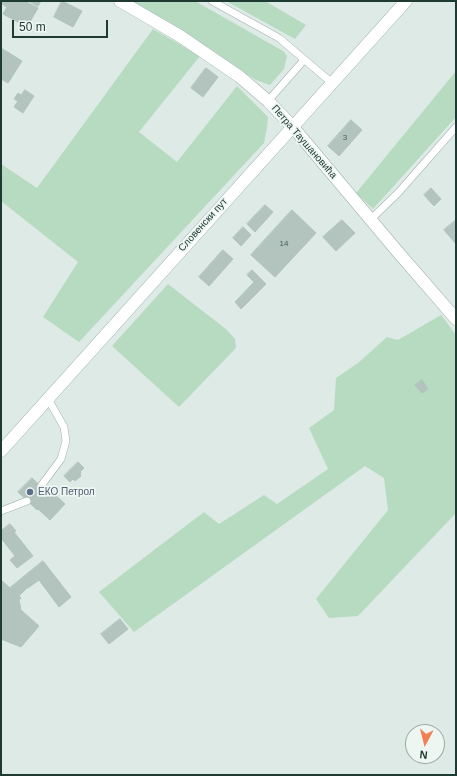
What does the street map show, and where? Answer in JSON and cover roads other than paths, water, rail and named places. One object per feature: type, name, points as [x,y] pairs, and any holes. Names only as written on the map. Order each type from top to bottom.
[{"type":"street","name":"Петра Таушановића","points":[[120,1],[180,36],[240,77],[268,101],[292,126],[370,220],[456,319]]},
{"type":"street","name":"Словенски пут","points":[[1,450],[406,1]]},
{"type":"lane","points":[[212,1],[279,38],[332,83]]},
{"type":"lane","points":[[268,101],[304,60]]},
{"type":"lane","points":[[370,220],[398,193],[456,126]]},
{"type":"lane","points":[[41,486],[61,459],[66,441],[64,427],[48,399]]},
{"type":"lane","points":[[1,511],[27,501]]},
{"type":"place","name":"ЕКО Петрол","points":[[30,492]]}]
